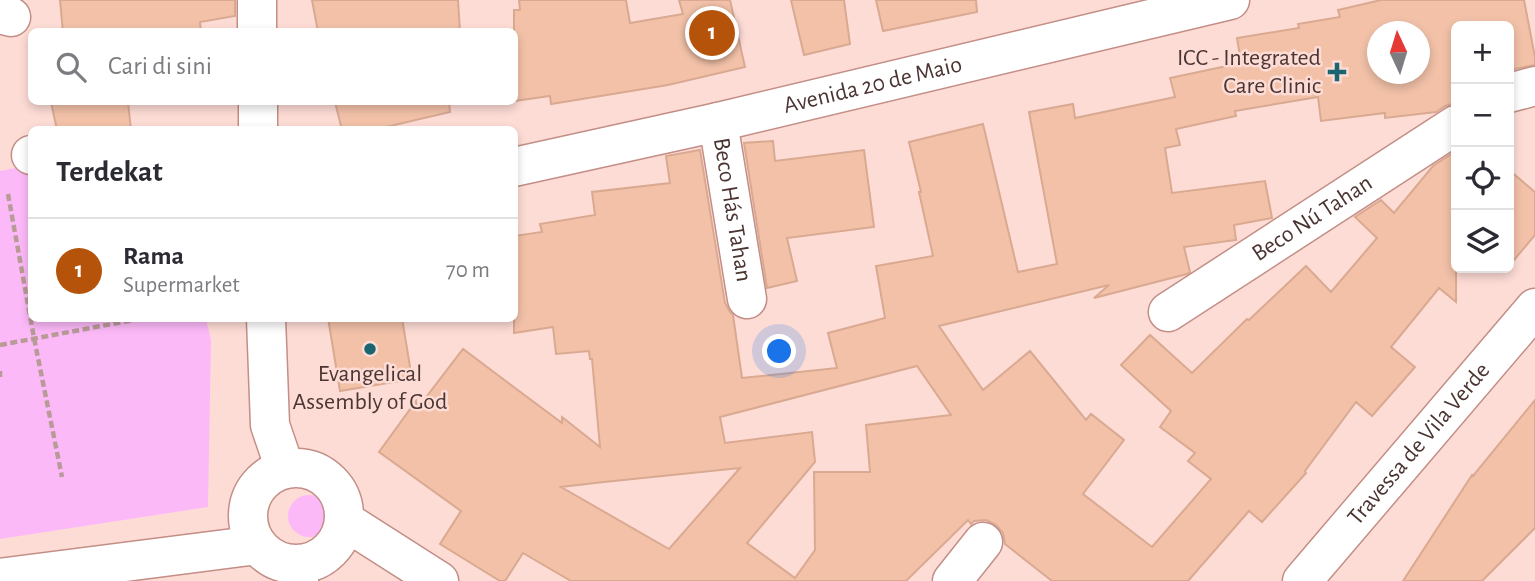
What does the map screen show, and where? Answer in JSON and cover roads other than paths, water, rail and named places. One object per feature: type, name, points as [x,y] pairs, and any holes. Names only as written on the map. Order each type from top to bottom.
[{"type":"main road","points":[[257,0],[257,28]]},
{"type":"main road","name":"Avenida 20 de Maio","points":[[518,166],[718,122],[1230,0]]},
{"type":"main road","points":[[1514,92],[1535,86]]},
{"type":"main road","points":[[258,105],[258,126]]},
{"type":"main road","name":"Beco Hás Tahan","points":[[718,122],[747,299]]},
{"type":"main road","name":"Beco Nú Tahan","points":[[1168,312],[1451,128]]},
{"type":"main road","name":"Travessa de Vila Verde","points":[[1302,581],[1535,308]]},
{"type":"main road","points":[[266,322],[270,425],[285,469]]},
{"type":"main road","points":[[285,469],[308,469],[329,479],[339,491],[344,506],[345,521],[337,543],[320,559],[298,573],[268,556],[257,545],[250,531],[247,515],[250,499],[258,485],[270,475],[285,469]]},
{"type":"main road","points":[[345,521],[439,581]]},
{"type":"main road","points":[[952,581],[983,542]]},
{"type":"main road","points":[[0,578],[257,545]]},
{"type":"place","name":"Rama","points":[[712,33]]},
{"type":"place","name":"ICC - Integrated Care Clinic","points":[[1337,72]]},
{"type":"place","name":"Evangelical Assembly of God","points":[[370,349]]}]
